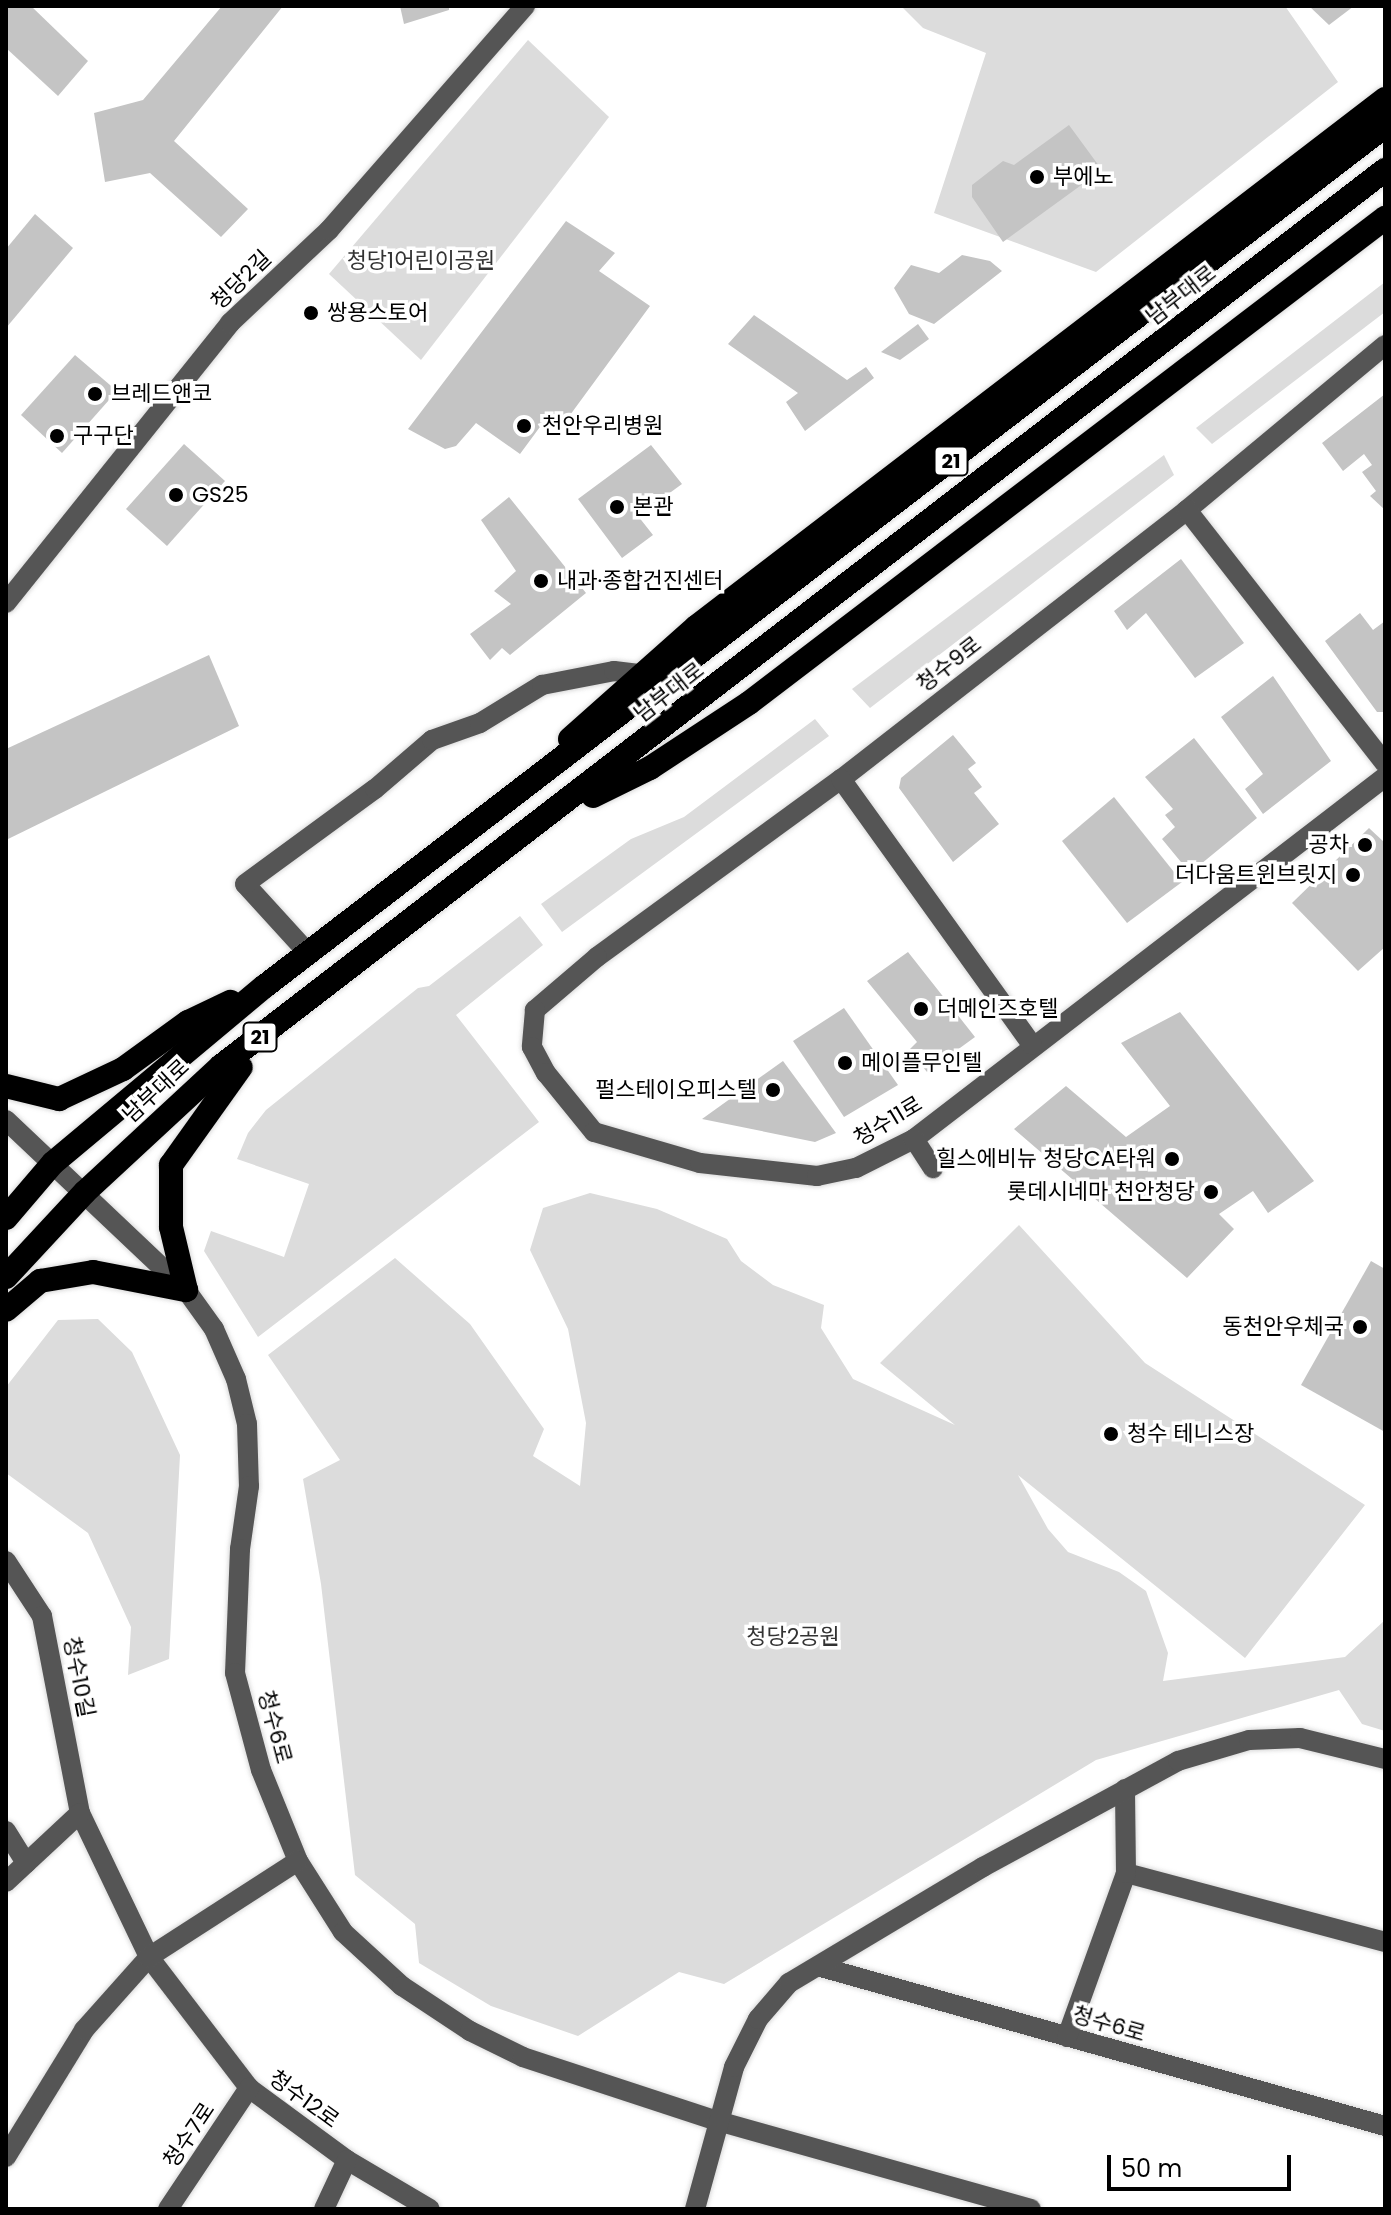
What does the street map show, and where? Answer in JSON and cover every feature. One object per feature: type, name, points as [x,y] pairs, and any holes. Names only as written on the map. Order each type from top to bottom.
[{"type":"highway","points":[[1310,155],[1385,81]]},
{"type":"highway","points":[[516,795],[639,674],[1385,99]]},
{"type":"highway","name":"남부대로","points":[[6,1218],[53,1163],[265,986],[1385,126]]},
{"type":"highway","name":"남부대로","points":[[6,1277],[85,1192],[221,1066],[1385,170]]},
{"type":"highway","points":[[538,825],[650,768],[749,703],[1385,218]]},
{"type":"highway","points":[[6,1086],[59,1099],[123,1069],[188,1022],[265,986]]},
{"type":"highway","points":[[6,1310],[40,1281],[93,1272],[186,1290],[171,1227],[171,1165],[221,1088],[298,1007]]},
{"type":"street","name":"청당2길","points":[[6,603],[230,323],[329,230],[525,6]]},
{"type":"street","name":"청수9로","points":[[535,1010],[597,957],[841,779],[1187,510],[1385,345]]},
{"type":"street","points":[[1187,510],[1385,763]]},
{"type":"street","points":[[308,953],[245,884],[375,789],[432,740],[480,723],[542,685],[614,671],[639,674]]},
{"type":"street","name":"청수11로","points":[[535,1010],[532,1047],[546,1073],[594,1132],[700,1163],[817,1176],[883,1158],[914,1139],[1032,1045],[1385,777]]},
{"type":"street","points":[[841,779],[1032,1045]]},
{"type":"street","points":[[6,1120],[53,1163]]},
{"type":"street","points":[[914,1139],[933,1168]]},
{"type":"street","name":"청수6로","points":[[53,1163],[186,1290],[214,1329],[236,1379],[247,1424],[249,1486],[240,1549],[235,1673],[261,1770],[298,1861],[343,1932],[402,1986],[470,2031],[523,2057],[718,2121],[1031,2209]]},
{"type":"street","name":"청수10길","points":[[6,1561],[42,1616],[80,1813],[149,1957]]},
{"type":"street","points":[[695,2209],[734,2067],[758,2019],[789,1983],[821,1967],[983,1867],[1178,1761],[1249,1740],[1300,1738],[1385,1759]]},
{"type":"street","points":[[1067,2037],[1126,1873],[1125,1789]]},
{"type":"street","points":[[6,1882],[80,1813]]},
{"type":"street","points":[[6,1831],[26,1863]]},
{"type":"street","points":[[6,2157],[84,2030],[149,1957],[298,1861]]},
{"type":"street","points":[[1126,1873],[1385,1942]]},
{"type":"street","name":"청수12로","points":[[149,1957],[249,2088],[347,2160],[430,2209]]},
{"type":"street","name":"청수6로","points":[[821,1967],[1385,2126]]},
{"type":"street","name":"청수7로","points":[[168,2209],[249,2088]]},
{"type":"street","points":[[324,2209],[347,2160]]},
{"type":"green space","points":[[901,6],[1285,6],[1338,82],[1096,272],[934,213],[986,53],[923,28]]},
{"type":"green space","name":"청당1어린이공원","points":[[528,40],[609,117],[421,360],[329,274]]},
{"type":"green space","points":[[1385,282],[1385,312],[1212,444],[1196,428]]},
{"type":"green space","points":[[1164,455],[1174,475],[870,708],[852,689]]},
{"type":"green space","points":[[815,719],[829,736],[562,932],[541,904],[631,839],[684,817]]},
{"type":"green space","points":[[520,916],[543,945],[456,1015],[539,1122],[258,1337],[204,1251],[211,1231],[284,1257],[309,1184],[237,1159],[248,1133],[266,1110],[418,988],[429,986]]},
{"type":"green space","name":"청당2공원","points":[[590,1193],[657,1209],[727,1239],[741,1261],[773,1285],[824,1305],[821,1328],[853,1379],[955,1425],[880,1363],[1019,1225],[1145,1363],[1365,1505],[1245,1658],[1018,1475],[1048,1529],[1068,1552],[1119,1572],[1146,1591],[1168,1653],[1163,1681],[1345,1657],[1385,1620],[1385,1731],[1362,1724],[1339,1690],[1096,1760],[724,1984],[679,1972],[578,2036],[491,2006],[419,1963],[415,1924],[355,1875],[321,1584],[303,1479],[340,1460],[268,1355],[395,1258],[470,1324],[544,1429],[533,1456],[580,1486],[586,1423],[568,1329],[530,1250],[543,1208]]},
{"type":"green space","points":[[98,1319],[132,1352],[180,1455],[169,1659],[128,1675],[131,1627],[88,1533],[6,1473],[6,1387],[58,1320]]},
{"type":"building","points":[[6,6],[31,6],[88,61],[58,96],[6,48]]},
{"type":"building","points":[[222,6],[283,6],[174,141],[248,209],[221,237],[150,173],[105,182],[94,113],[143,100]]},
{"type":"building","points":[[400,6],[449,6],[449,10],[404,24]]},
{"type":"building","points":[[1309,6],[1354,6],[1329,25]]},
{"type":"building","name":"부에노","points":[[1069,125],[1102,170],[1003,242],[972,197],[972,185],[1003,161],[1014,165]]},
{"type":"building","points":[[35,214],[73,248],[6,328],[6,249]]},
{"type":"building","points":[[566,221],[615,253],[599,271],[650,306],[562,426],[548,416],[520,454],[476,423],[456,446],[445,449],[408,429]]},
{"type":"building","points":[[962,255],[990,261],[1002,271],[934,324],[909,314],[894,288],[911,265],[939,273]]},
{"type":"building","points":[[754,315],[847,380],[866,367],[874,378],[805,431],[786,402],[798,393],[728,344]]},
{"type":"building","points":[[918,324],[929,339],[900,360],[881,352]]},
{"type":"building","points":[[75,355],[117,391],[62,453],[21,415]]},
{"type":"building","points":[[1385,394],[1385,510],[1370,496],[1376,491],[1362,472],[1372,465],[1364,454],[1343,471],[1322,443]]},
{"type":"building","name":"GS25","points":[[184,444],[225,481],[167,546],[126,509]]},
{"type":"building","name":"본관","points":[[651,445],[682,484],[638,516],[653,535],[622,558],[578,499]]},
{"type":"building","name":"내과·종합건진센터","points":[[509,497],[586,593],[510,655],[502,648],[490,660],[470,634],[511,604],[494,591],[516,571],[481,520]]},
{"type":"building","points":[[1181,559],[1244,643],[1195,678],[1146,613],[1127,630],[1114,611]]},
{"type":"building","points":[[1360,613],[1373,630],[1385,621],[1385,712],[1377,712],[1325,641]]},
{"type":"building","points":[[209,655],[239,726],[6,840],[6,749]]},
{"type":"building","points":[[1273,676],[1331,761],[1263,814],[1245,789],[1263,774],[1221,717]]},
{"type":"building","points":[[953,735],[976,763],[968,769],[982,787],[974,793],[999,824],[953,862],[899,788],[901,778]]},
{"type":"building","points":[[1194,738],[1257,818],[1190,873],[1162,839],[1175,827],[1165,815],[1173,809],[1145,777]]},
{"type":"building","points":[[1114,797],[1182,882],[1127,923],[1062,841]]},
{"type":"building","name":"더다움트윈브릿지","points":[[1369,828],[1385,843],[1385,947],[1358,971],[1292,903]]},
{"type":"building","name":"더메인즈호텔","points":[[908,952],[975,1037],[927,1072],[909,1050],[917,1042],[867,981]]},
{"type":"building","name":"메이플무인텔","points":[[844,1008],[898,1085],[844,1117],[793,1041]]},
{"type":"building","name":"힐스에비뉴 청당CA타워","points":[[1180,1012],[1314,1181],[1268,1213],[1253,1191],[1219,1214],[1234,1229],[1187,1278],[1014,1129],[1066,1086],[1126,1137],[1170,1106],[1121,1043]]},
{"type":"building","name":"펄스테이오피스텔","points":[[783,1061],[836,1133],[815,1142],[702,1119]]},
{"type":"building","name":"동천안우체국","points":[[1371,1261],[1385,1269],[1385,1432],[1301,1385]]},
{"type":"place","name":"부에노","points":[[1037,177]]},
{"type":"place","name":"쌍용스토어","points":[[311,313]]},
{"type":"place","name":"브레드앤코","points":[[95,394]]},
{"type":"place","name":"천안우리병원","points":[[524,426]]},
{"type":"place","name":"구구단","points":[[57,436]]},
{"type":"place","name":"GS25","points":[[176,495]]},
{"type":"place","name":"본관","points":[[617,507]]},
{"type":"place","name":"내과·종합건진센터","points":[[541,581]]},
{"type":"place","name":"공차","points":[[1365,845]]},
{"type":"place","name":"더다움트윈브릿지","points":[[1353,875]]},
{"type":"place","name":"더메인즈호텔","points":[[921,1009]]},
{"type":"place","name":"메이플무인텔","points":[[845,1063]]},
{"type":"place","name":"펄스테이오피스텔","points":[[773,1090]]},
{"type":"place","name":"힐스에비뉴 청당CA타워","points":[[1172,1159]]},
{"type":"place","name":"롯데시네마 천안청당","points":[[1211,1192]]},
{"type":"place","name":"동천안우체국","points":[[1360,1327]]},
{"type":"place","name":"청수 테니스장","points":[[1111,1434]]}]
